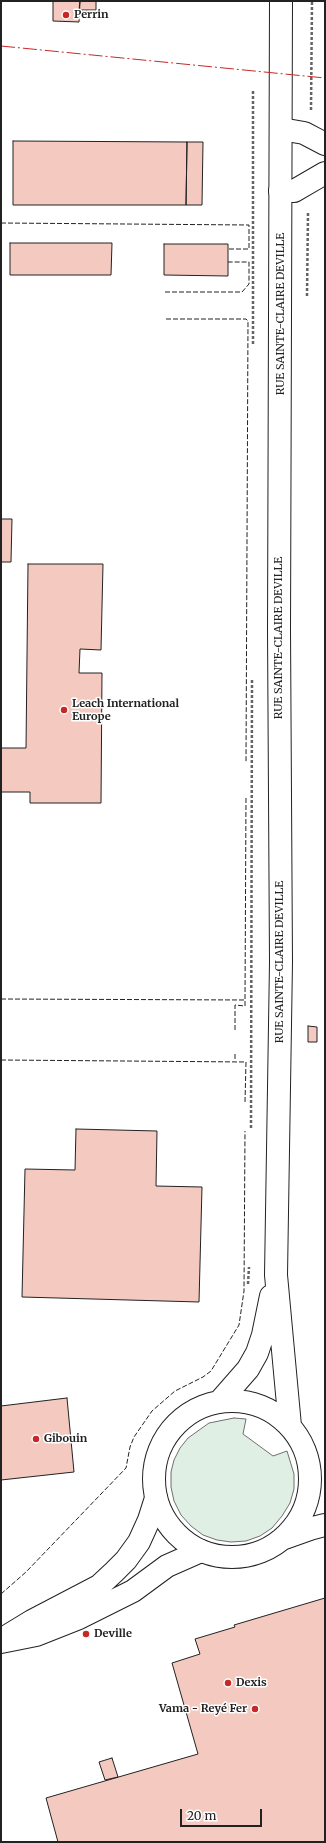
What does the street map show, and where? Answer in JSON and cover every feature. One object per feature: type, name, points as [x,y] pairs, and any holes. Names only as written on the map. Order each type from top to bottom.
[{"type":"main road","name":"RUE SAINTE-CLAIRE DEVILLE","points":[[281,1],[279,630],[280,962],[276,1275],[290,1426]]},
{"type":"main road","points":[[281,129],[300,132],[325,144]]},
{"type":"main road","points":[[280,191],[294,191],[325,173]]},
{"type":"main road","name":"RUE SAINTE-CLAIRE DEVILLE","points":[[220,1401],[248,1369],[257,1353],[263,1335],[276,1275]]},
{"type":"main road","points":[[281,1540],[295,1526],[303,1512],[310,1487],[317,1474],[303,1446],[290,1426],[276,1414],[262,1407],[240,1401],[220,1401],[200,1407],[179,1422],[167,1435],[158,1455],[154,1472],[154,1486],[156,1498],[163,1515],[172,1530],[185,1542],[200,1551],[217,1556],[240,1557],[259,1552],[281,1540],[312,1528],[325,1525]]},
{"type":"main road","points":[[1,1641],[32,1621],[99,1586],[126,1560],[139,1542],[149,1520],[156,1498]]},
{"type":"main road","points":[[1,1641],[36,1635],[79,1618],[133,1591],[168,1566],[200,1551]]},
{"type":"path","points":[[252,344],[253,87]]},
{"type":"path","points":[[251,1135],[252,677]]},
{"type":"path","points":[[248,1290],[249,1260]]},
{"type":"green space","points":[[234,1418],[246,1419],[243,1434],[273,1456],[287,1451],[294,1474],[294,1489],[290,1503],[272,1528],[260,1536],[246,1541],[231,1542],[217,1540],[203,1535],[191,1526],[181,1515],[174,1501],[171,1487],[171,1472],[174,1460],[180,1448],[188,1438],[209,1423]]},
{"type":"building","name":"Perrin","points":[[53,1],[80,1],[79,22],[53,21]]},
{"type":"building","points":[[80,1],[96,1],[96,10],[79,10]]},
{"type":"building","points":[[13,141],[187,142],[186,205],[13,205]]},
{"type":"building","points":[[187,142],[203,142],[202,205],[186,205]]},
{"type":"building","points":[[10,243],[112,243],[111,275],[10,275]]},
{"type":"building","points":[[164,244],[228,244],[228,276],[164,275]]},
{"type":"building","points":[[1,519],[12,519],[11,562],[1,562]]},
{"type":"building","name":"Leach International Europe","points":[[28,564],[103,564],[101,650],[80,649],[79,673],[102,673],[101,803],[30,803],[30,792],[1,792],[1,748],[26,748]]},
{"type":"building","points":[[308,1026],[317,1027],[317,1042],[308,1042]]},
{"type":"building","points":[[76,1129],[157,1131],[156,1186],[202,1187],[199,1302],[22,1297],[25,1169],[75,1170]]},
{"type":"building","name":"Gibouin","points":[[67,1398],[74,1472],[1,1480],[1,1406]]},
{"type":"building","name":"Vama - Reyé Fer","points":[[325,1598],[325,1842],[58,1842],[46,1798],[198,1754],[172,1663],[200,1654],[195,1639],[235,1627],[234,1625]]},
{"type":"building","points":[[112,1758],[118,1777],[105,1780],[99,1762]]},
{"type":"fence","points":[[1,223],[249,225],[249,249],[228,249]]},
{"type":"fence","points":[[165,292],[242,292],[249,284],[249,262],[228,262]]},
{"type":"fence","points":[[166,319],[246,319],[248,321],[246,762]]},
{"type":"fence","points":[[1,999],[245,1000],[246,796]]},
{"type":"fence","points":[[235,1030],[235,1005],[245,1006],[245,1000]]},
{"type":"fence","points":[[235,1054],[235,1061]]},
{"type":"fence","points":[[1,1060],[246,1062],[245,1102]]},
{"type":"fence","points":[[1,1594],[26,1572],[126,1468],[130,1447],[134,1437],[152,1411],[175,1391],[203,1377],[211,1371],[239,1325],[244,1291],[245,1131]]},
{"type":"power","points":[[1,46],[325,78]]},
{"type":"place","name":"Perrin","points":[[66,15]]},
{"type":"place","name":"Leach International Europe","points":[[64,710]]},
{"type":"place","name":"Gibouin","points":[[36,1439]]},
{"type":"place","name":"Deville","points":[[86,1634]]},
{"type":"place","name":"Dexis","points":[[228,1683]]},
{"type":"place","name":"Vama - Reyé Fer","points":[[255,1709]]}]
